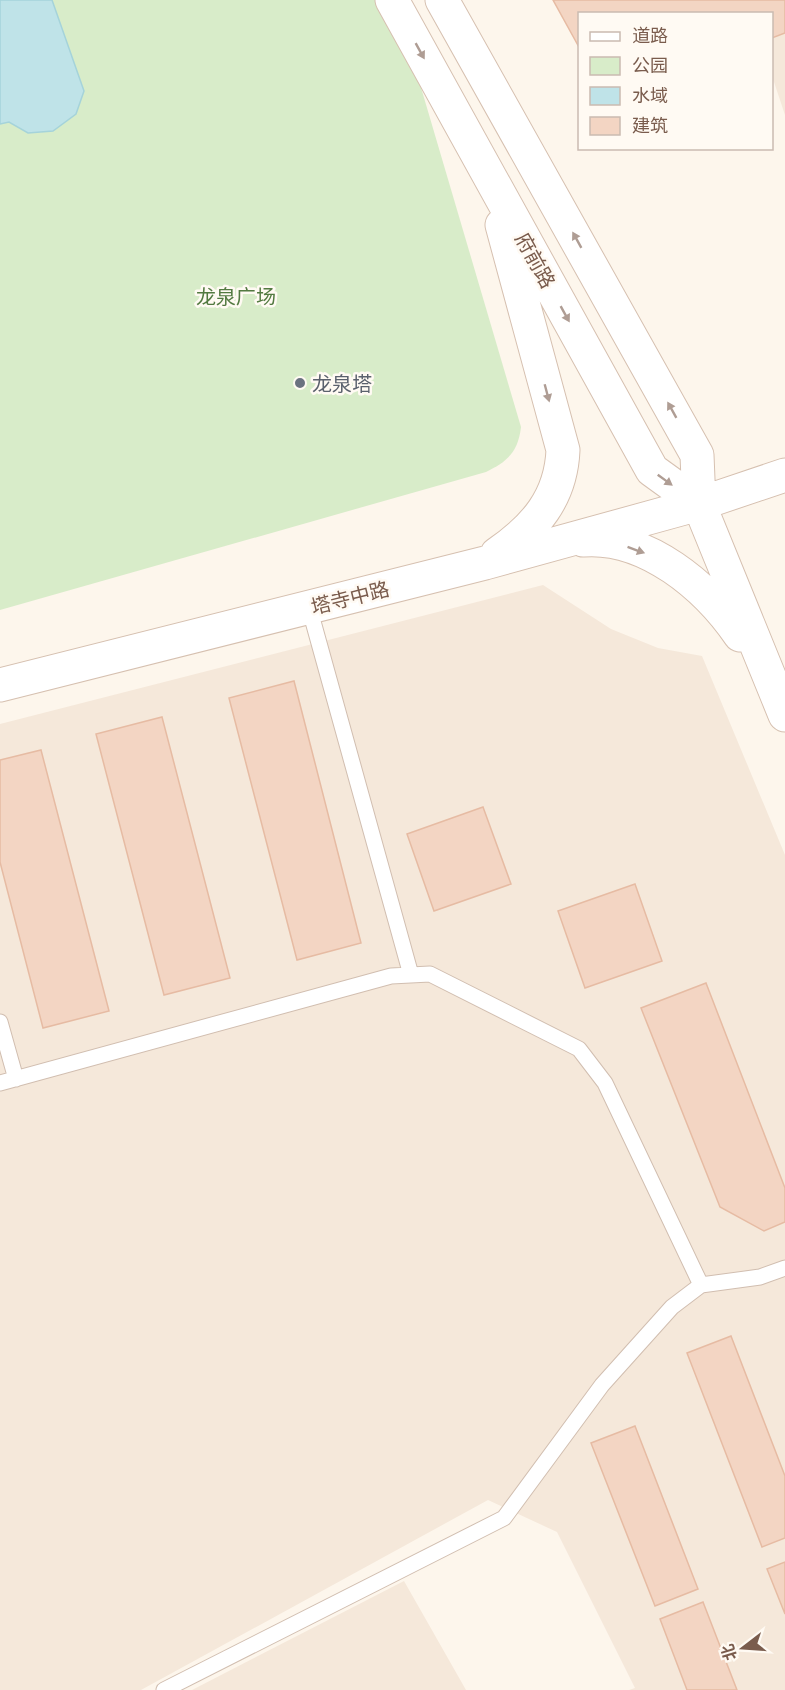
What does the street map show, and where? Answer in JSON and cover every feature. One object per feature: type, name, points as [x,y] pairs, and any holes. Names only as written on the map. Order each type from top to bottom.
[{"type":"main road","name":"府前路","points":[[392,0],[652,470],[699,504]]},
{"type":"main road","points":[[442,0],[697,455],[699,504],[785,715]]},
{"type":"main road","points":[[485,563],[533,524],[550,501],[562,473],[563,450],[488,174]]},
{"type":"main road","name":"塔寺中路","points":[[0,685],[485,563],[699,504],[785,475]]},
{"type":"main road","points":[[558,543],[590,540],[621,545],[658,558],[687,576],[710,597],[732,624],[772,682]]},
{"type":"lane","points":[[309,607],[411,975]]},
{"type":"lane","points":[[0,1083],[391,976],[430,974],[579,1049],[606,1083],[701,1285]]},
{"type":"lane","points":[[0,1022],[16,1079]]},
{"type":"lane","points":[[164,1690],[504,1518],[602,1385],[672,1307],[701,1285],[760,1277],[785,1268]]},
{"type":"shaded area","points":[[785,33],[785,115],[773,79],[773,38]]},
{"type":"shaded area","points":[[543,585],[611,629],[658,648],[702,656],[785,855],[785,1690],[629,1690],[635,1688],[557,1532],[488,1500],[141,1690],[0,1690],[0,724]]},
{"type":"shaded area","points":[[404,1581],[466,1690],[192,1690]]},
{"type":"green space","name":"龙泉广场","points":[[0,0],[375,0],[417,74],[521,427],[520,436],[511,455],[486,472],[0,610]]},
{"type":"water","points":[[0,0],[52,0],[84,91],[76,114],[53,131],[28,133],[9,122],[0,124]]},
{"type":"building","points":[[553,0],[785,0],[785,33],[773,38],[773,12],[578,12],[578,45]]},
{"type":"building","points":[[294,681],[361,943],[297,960],[229,698]]},
{"type":"building","points":[[162,717],[230,978],[164,995],[96,734]]},
{"type":"building","points":[[41,750],[109,1011],[43,1028],[0,862],[0,760]]},
{"type":"building","points":[[483,807],[511,884],[434,911],[407,834]]},
{"type":"building","points":[[635,884],[662,961],[585,988],[558,911]]},
{"type":"building","points":[[706,983],[785,1188],[785,1222],[764,1231],[720,1207],[641,1008]]},
{"type":"building","points":[[731,1336],[785,1476],[785,1538],[762,1547],[687,1353]]},
{"type":"building","points":[[635,1426],[698,1589],[655,1606],[591,1443]]},
{"type":"building","points":[[785,1562],[785,1614],[767,1569]]},
{"type":"building","points":[[703,1602],[737,1690],[687,1690],[660,1619]]},
{"type":"place","name":"龙泉塔","points":[[300,383]]}]
